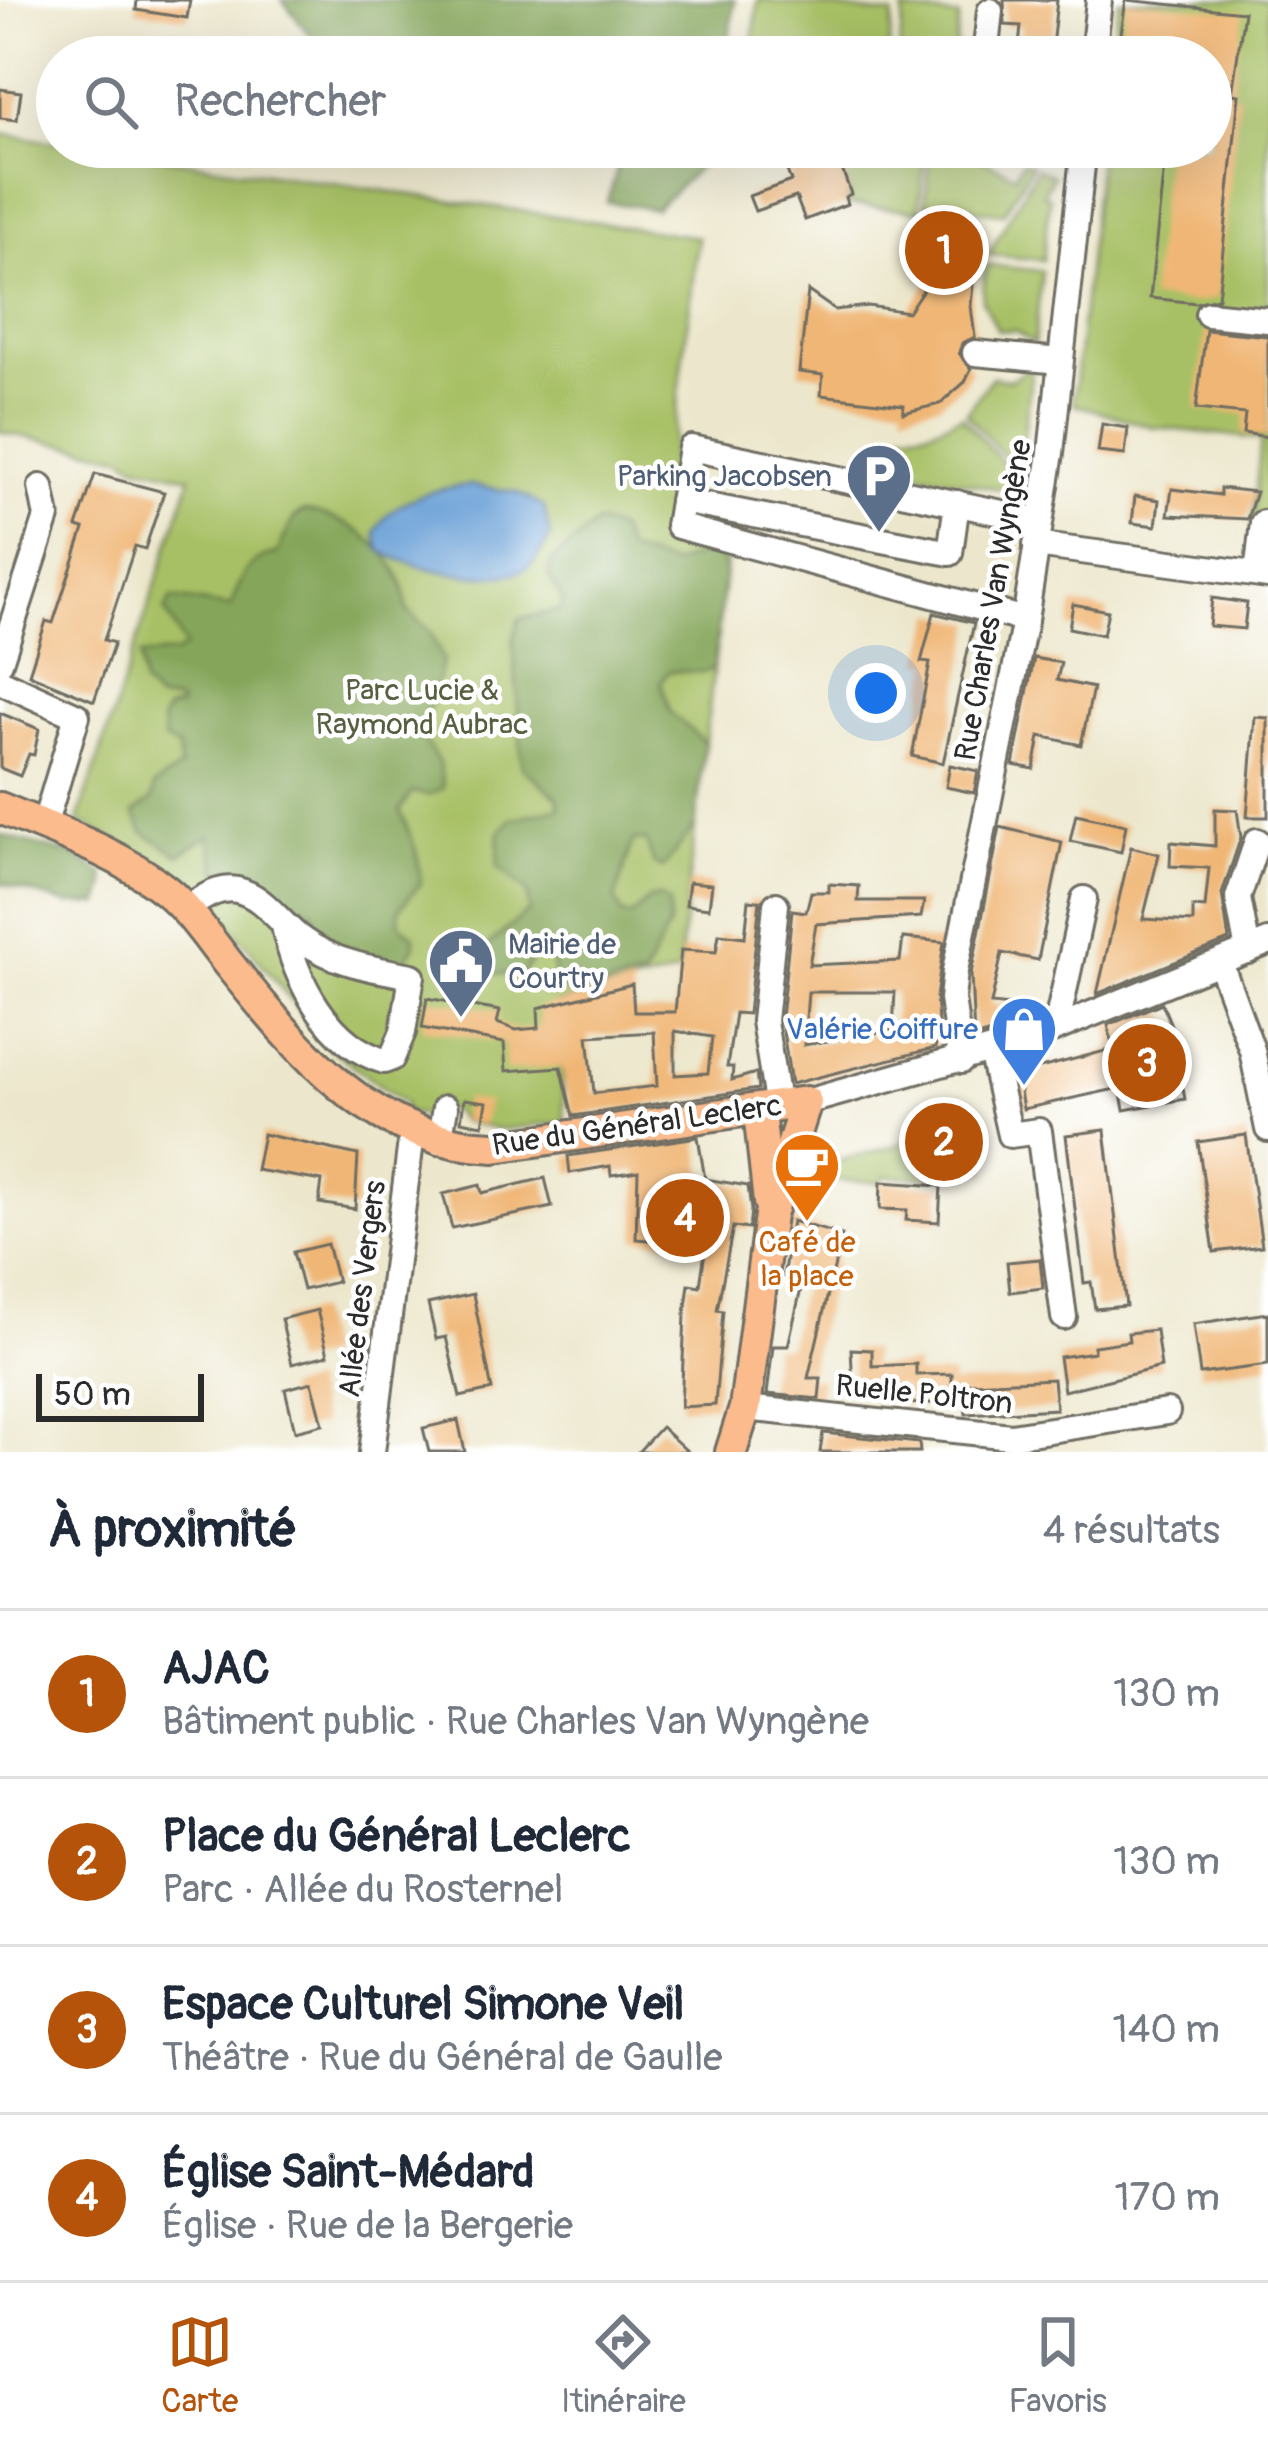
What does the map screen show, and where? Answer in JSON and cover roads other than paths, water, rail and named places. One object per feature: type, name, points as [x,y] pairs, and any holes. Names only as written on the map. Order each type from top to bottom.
[{"type":"main road","name":"Rue du Général Leclerc","points":[[0,808],[138,872],[185,909],[324,1075],[426,1137],[494,1147],[781,1107]]},
{"type":"main road","points":[[731,1452],[745,1408],[781,1107]]},
{"type":"main road","points":[[770,1215],[781,1107]]},
{"type":"street","points":[[1095,36],[1099,0]]},
{"type":"street","points":[[987,36],[990,10]]},
{"type":"street","name":"Rue Charles Van Wyngène","points":[[962,1060],[952,999],[955,971],[1038,533],[1082,168]]},
{"type":"street","points":[[1208,314],[1268,320]]},
{"type":"street","points":[[975,353],[1060,361]]},
{"type":"street","points":[[680,514],[691,448],[957,503],[1038,533],[1262,575],[1263,523]]},
{"type":"street","points":[[0,662],[47,517],[41,487]]},
{"type":"street","points":[[680,514],[950,553],[957,503]]},
{"type":"street","points":[[680,514],[1024,620]]},
{"type":"street","points":[[0,681],[77,716],[44,826]]},
{"type":"street","points":[[1257,841],[1238,898],[1258,946]]},
{"type":"street","points":[[185,909],[220,890],[237,890],[339,960],[412,976],[403,1033],[392,1058],[384,1061],[368,1054],[320,1011],[298,979],[284,926]]},
{"type":"street","points":[[1056,1028],[1084,899]]},
{"type":"street","points":[[776,905],[764,1021],[781,1107]]},
{"type":"street","name":"Rue du Général Leclerc","points":[[781,1107],[992,1051],[1258,946]]},
{"type":"street","points":[[1220,963],[1252,1050],[1268,1129]]},
{"type":"street","points":[[992,1051],[1010,1135],[1039,1130],[1064,1317]]},
{"type":"street","name":"Allée des Vergers","points":[[372,1452],[426,1137],[445,1108]]},
{"type":"street","name":"Ruelle Poltron","points":[[745,1408],[785,1418],[1011,1436],[1167,1412]]},
{"type":"water","points":[[471,485],[516,492],[544,507],[550,537],[527,568],[475,576],[411,564],[380,550],[376,533],[391,512],[430,492]]},
{"type":"place","name":"AJAC","points":[[944,250]]},
{"type":"place","name":"Parking Jacobsen","points":[[879,535]]},
{"type":"place","name":"Mairie de Courtry","points":[[461,1020]]},
{"type":"place","name":"Espace Culturel Simone Veil","points":[[1147,1063]]},
{"type":"place","name":"Valérie Coiffure","points":[[1024,1088]]},
{"type":"place","name":"Place du Général Leclerc","points":[[944,1142]]},
{"type":"place","name":"Église Saint-Médard","points":[[685,1218]]},
{"type":"place","name":"Café de la place","points":[[807,1224]]},
{"type":"park label","name":"Parc Lucie & Raymond Aubrac","points":[[422,707]]}]
